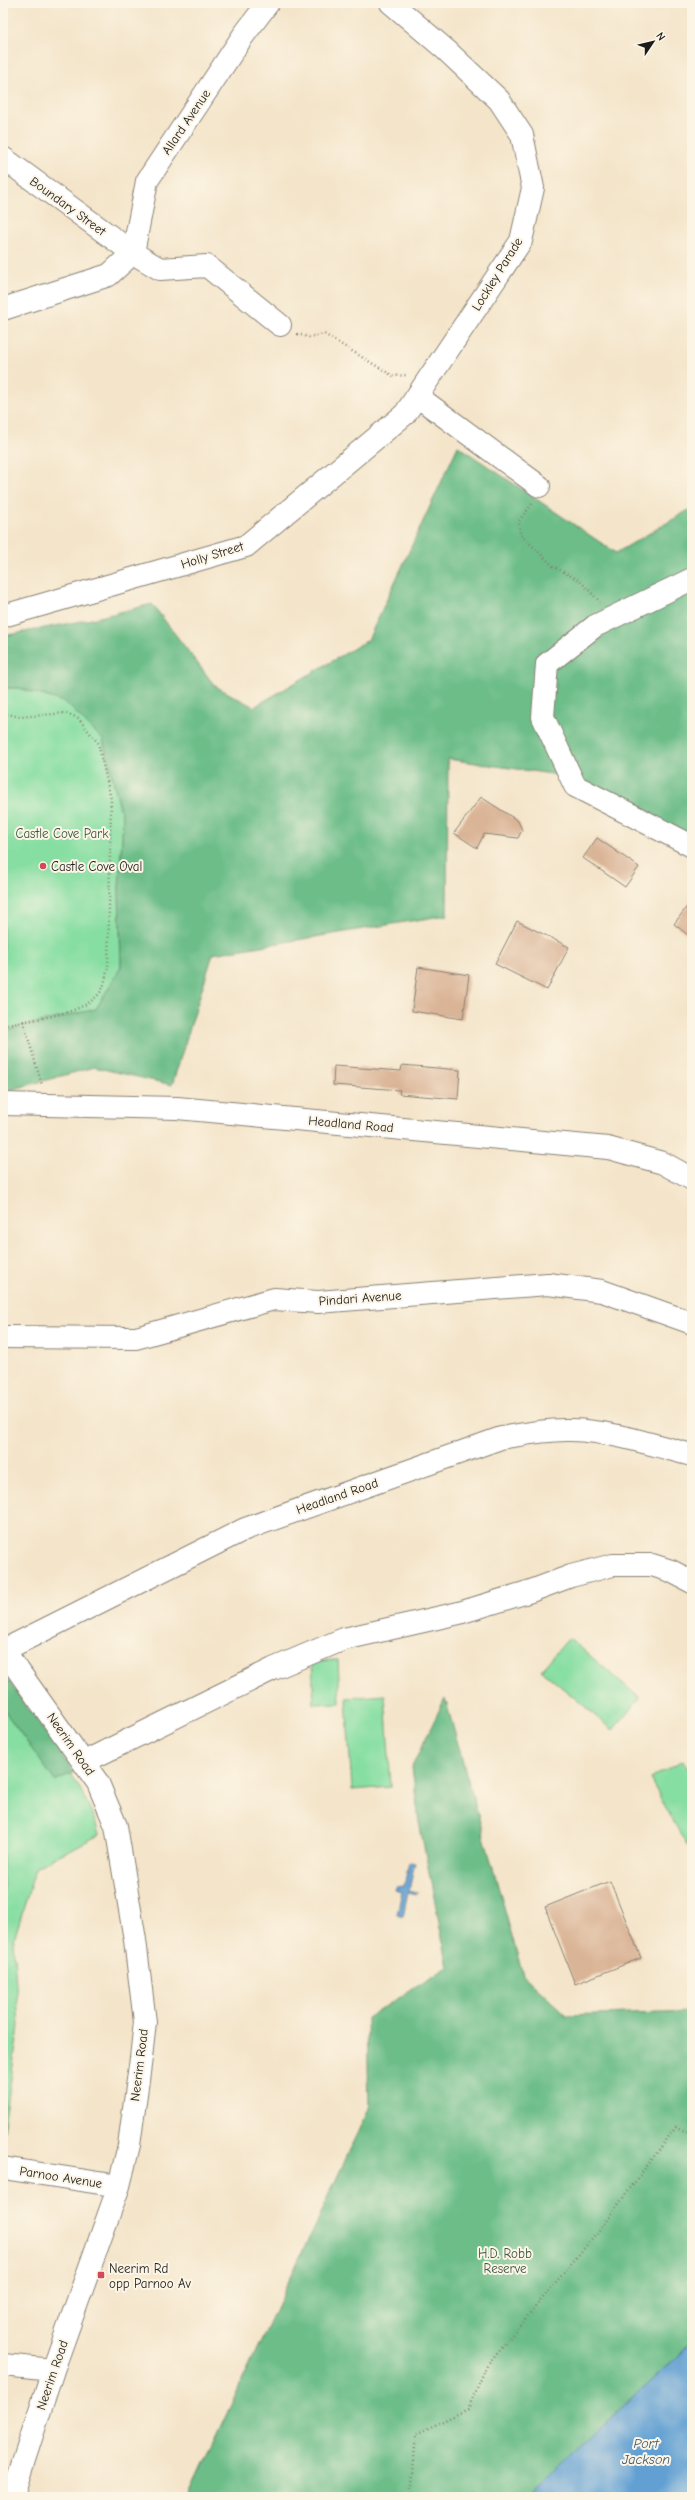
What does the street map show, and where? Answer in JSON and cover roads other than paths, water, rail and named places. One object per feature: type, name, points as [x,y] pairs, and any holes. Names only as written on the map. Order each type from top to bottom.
[{"type":"street","name":"Allard Avenue","points":[[133,253],[147,181],[243,36],[268,3]]},
{"type":"street","name":"Lockley Parade","points":[[391,3],[446,50],[499,100],[522,135],[533,188],[521,241],[405,414]]},
{"type":"street","name":"Boundary Street","points":[[3,158],[133,253],[160,269],[207,266],[280,325]]},
{"type":"street","points":[[3,309],[109,275],[133,253]]},
{"type":"street","points":[[422,389],[539,486]]},
{"type":"street","name":"Holly Street","points":[[3,616],[246,546],[405,414]]},
{"type":"street","points":[[692,579],[595,626],[547,664],[543,717],[576,786],[692,846]]},
{"type":"street","name":"Headland Road","points":[[3,1104],[177,1108],[608,1148],[635,1154],[663,1164],[692,1179]]},
{"type":"street","name":"Pindari Avenue","points":[[3,1337],[136,1338],[274,1299],[318,1302],[548,1284],[602,1291],[692,1322]]},
{"type":"street","name":"Headland Road","points":[[3,1650],[245,1529],[501,1438],[538,1431],[572,1430],[613,1434],[692,1455]]},
{"type":"street","points":[[84,1762],[273,1669],[344,1639],[459,1613],[531,1591],[570,1576],[613,1565],[652,1565],[671,1571],[692,1582]]},
{"type":"street","name":"Neerim Road","points":[[3,1650],[98,1783],[116,1826],[142,1989],[145,2022],[129,2145],[119,2186],[53,2370],[12,2497]]},
{"type":"street","name":"Parnoo Avenue","points":[[3,2168],[119,2186]]},
{"type":"street","points":[[3,2365],[53,2370]]},
{"type":"water","points":[[409,1862],[415,1863],[409,1890],[417,1892],[417,1894],[408,1892],[403,1916],[397,1914],[402,1892],[395,1890],[396,1887],[404,1886]]},
{"type":"water","name":"Port Jackson","points":[[692,2342],[692,2497],[530,2497],[535,2490]]},
{"type":"place","name":"Castle Cove Oval","points":[[43,866]]},
{"type":"place","name":"Neerim Rd opp Parnoo Av","points":[[101,2275]]},
{"type":"park label","name":"Castle Cove Park","points":[[62,833]]},
{"type":"park label","name":"H.D. Robb Reserve","points":[[505,2260]]}]
